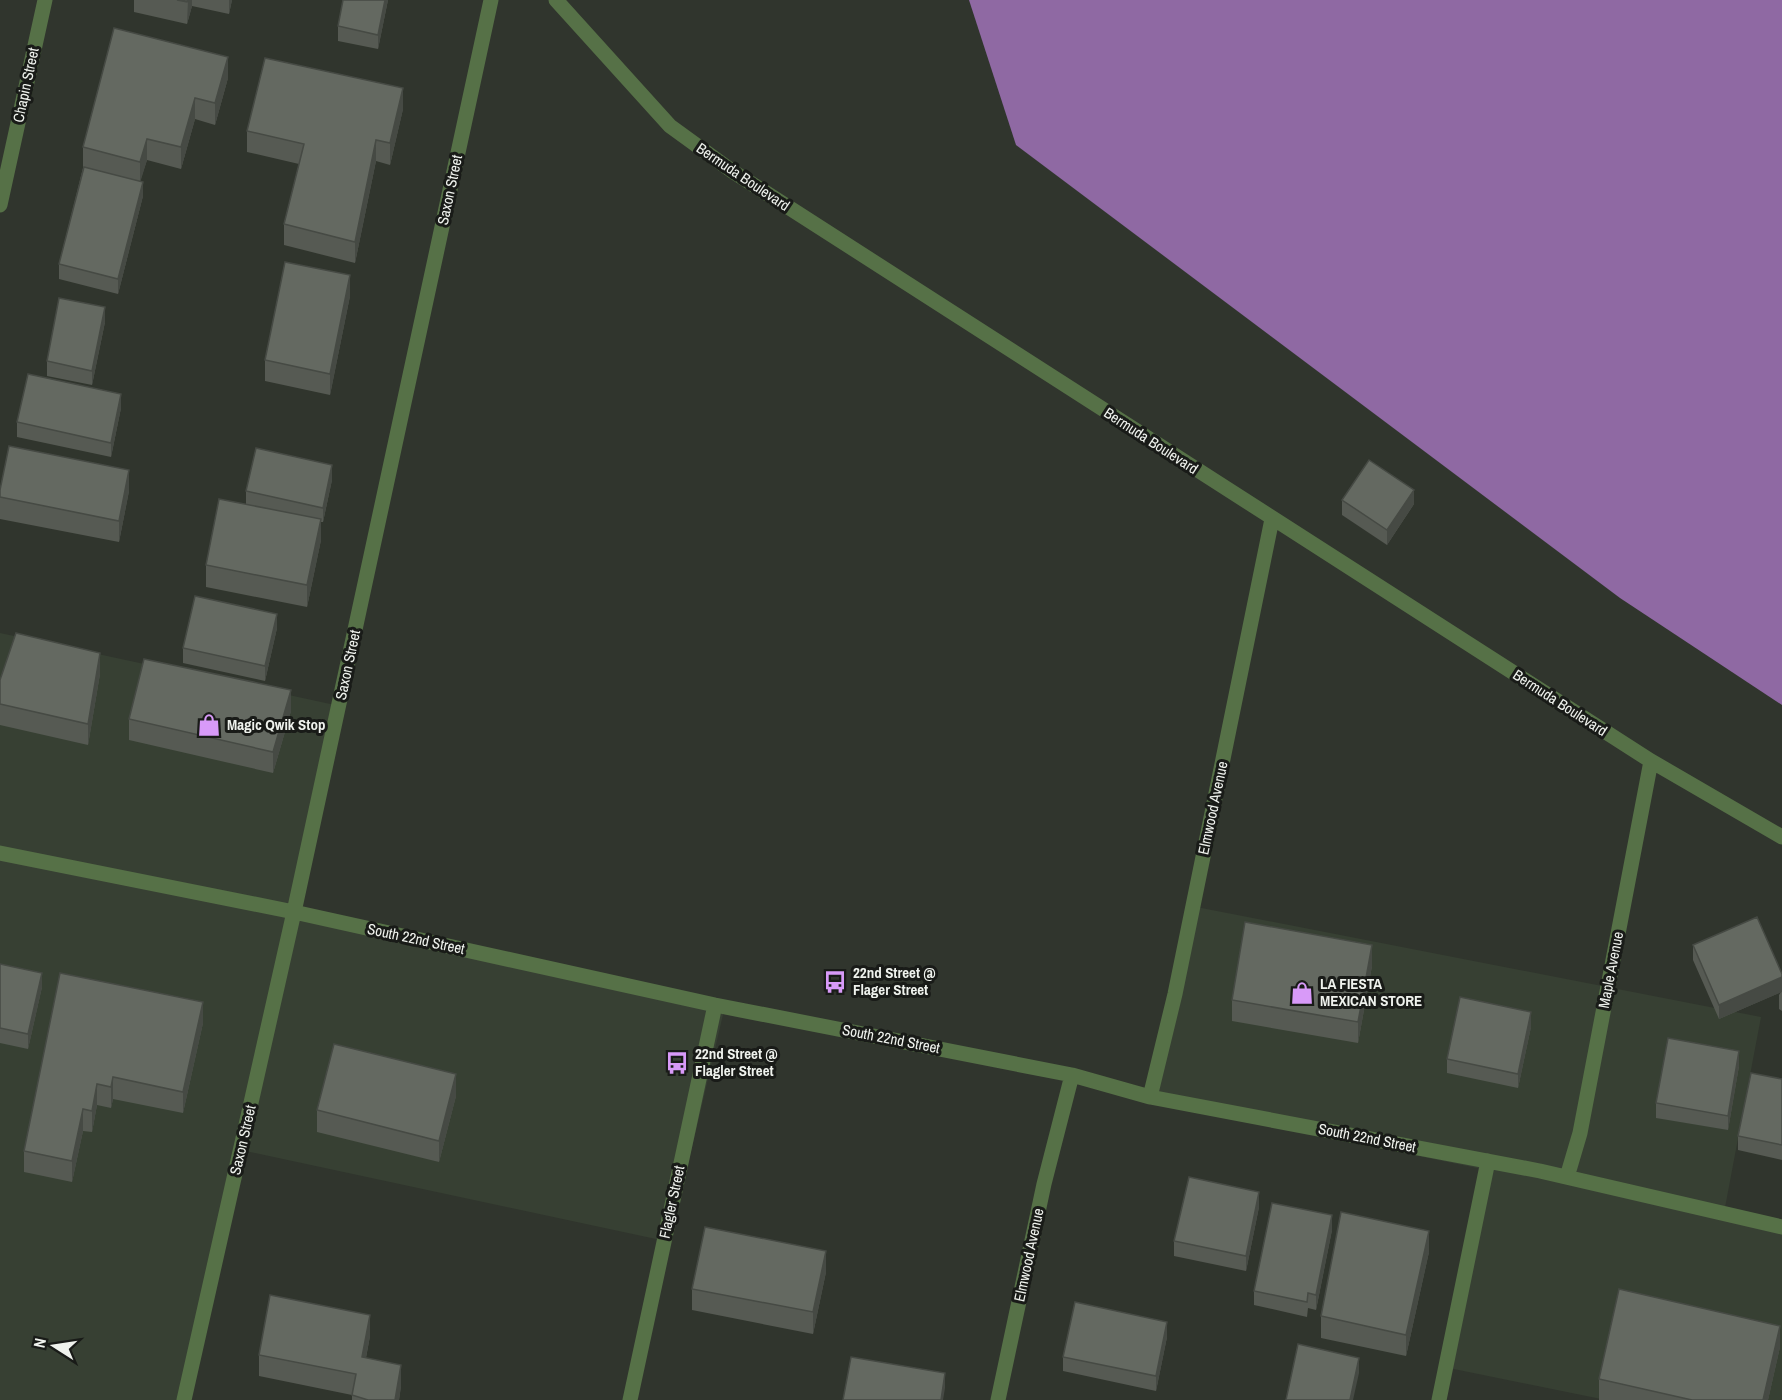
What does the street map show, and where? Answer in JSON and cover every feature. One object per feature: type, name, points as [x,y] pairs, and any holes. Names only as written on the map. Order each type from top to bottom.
[{"type":"street","name":"Chapin Street","points":[[0,205],[45,0]]},
{"type":"street","name":"Saxon Street","points":[[184,1400],[294,912],[491,0]]},
{"type":"street","name":"Bermuda Boulevard","points":[[556,0],[670,126],[732,171],[1651,761],[1782,837]]},
{"type":"street","name":"Elmwood Avenue","points":[[1150,1096],[1175,994],[1272,519]]},
{"type":"street","name":"Maple Avenue","points":[[1567,1177],[1580,1133],[1651,761]]},
{"type":"street","name":"South 22nd Street","points":[[0,853],[294,912],[715,1005],[1072,1075],[1150,1096],[1567,1177],[1782,1227]]},
{"type":"street","name":"Flagler Street","points":[[630,1400],[715,1005]]},
{"type":"street","name":"Elmwood Avenue","points":[[998,1400],[1044,1184],[1072,1075]]},
{"type":"street","points":[[1439,1400],[1488,1161]]},
{"type":"shaded area","points":[[969,0],[1782,0],[1782,705],[1620,598],[1016,145]]},
{"type":"shaded area","points":[[0,633],[335,705],[292,909],[725,1006],[670,1242],[236,1149],[181,1400],[0,1400]]},
{"type":"shaded area","points":[[1186,905],[1761,1017],[1723,1218],[1782,1231],[1782,1400],[1606,1400],[1449,1368],[1487,1170],[1149,1101]]},
{"type":"building","points":[[343,0],[385,0],[378,35],[338,26]]},
{"type":"building","points":[[114,28],[228,57],[215,103],[195,98],[181,147],[147,139],[140,162],[83,147]]},
{"type":"building","points":[[265,58],[403,88],[390,143],[376,140],[355,242],[284,224],[304,144],[247,131]]},
{"type":"building","points":[[84,167],[143,182],[118,279],[59,264]]},
{"type":"building","points":[[285,262],[350,275],[330,374],[265,360]]},
{"type":"building","points":[[59,298],[105,307],[92,371],[47,361]]},
{"type":"building","points":[[28,374],[121,394],[111,443],[17,422]]},
{"type":"building","points":[[9,446],[129,470],[119,521],[0,497]]},
{"type":"building","points":[[256,448],[332,465],[323,508],[246,491]]},
{"type":"building","points":[[1369,460],[1414,490],[1387,530],[1342,500]]},
{"type":"building","points":[[219,499],[321,519],[307,585],[206,565]]},
{"type":"building","points":[[195,596],[277,614],[265,666],[183,648]]},
{"type":"building","points":[[16,633],[100,653],[88,724],[0,704],[0,680]]},
{"type":"building","name":"Magic Qwik Stop","points":[[144,659],[291,690],[273,752],[129,719]]},
{"type":"building","points":[[1757,917],[1782,977],[1719,1005],[1693,945]]},
{"type":"building","name":"LA FIESTA MEXICAN STORE","points":[[1245,922],[1372,945],[1358,1022],[1232,1000]]},
{"type":"building","points":[[0,964],[42,973],[28,1034],[0,1028]]},
{"type":"building","points":[[60,973],[203,1002],[183,1092],[113,1077],[111,1087],[97,1084],[92,1111],[83,1109],[72,1161],[24,1151]]},
{"type":"building","points":[[1460,997],[1531,1012],[1518,1074],[1447,1059]]},
{"type":"building","points":[[1668,1038],[1739,1051],[1728,1116],[1656,1103]]},
{"type":"building","points":[[334,1044],[456,1074],[439,1141],[317,1110]]},
{"type":"building","points":[[1751,1073],[1782,1079],[1782,1145],[1738,1136]]},
{"type":"building","points":[[1189,1177],[1259,1192],[1246,1256],[1174,1241]]},
{"type":"building","points":[[1272,1203],[1332,1215],[1316,1295],[1308,1293],[1307,1302],[1254,1291]]},
{"type":"building","points":[[1341,1212],[1429,1231],[1406,1335],[1321,1316]]},
{"type":"building","points":[[705,1227],[826,1251],[813,1312],[692,1289]]},
{"type":"building","points":[[1619,1289],[1780,1326],[1763,1400],[1692,1400],[1599,1379]]},
{"type":"building","points":[[270,1295],[370,1315],[362,1357],[401,1365],[395,1400],[368,1400],[352,1395],[356,1374],[259,1355]]},
{"type":"building","points":[[1075,1302],[1167,1322],[1156,1376],[1063,1357]]},
{"type":"building","points":[[1298,1344],[1359,1358],[1350,1400],[1286,1400]]},
{"type":"building","points":[[851,1357],[945,1373],[941,1400],[843,1400]]},
{"type":"place","name":"Magic Qwik Stop","points":[[209,725]]},
{"type":"place","name":"22nd Street @ Flager Street","points":[[835,982]]},
{"type":"place","name":"LA FIESTA MEXICAN STORE","points":[[1302,993]]},
{"type":"place","name":"22nd Street @ Flagler Street","points":[[677,1063]]}]
